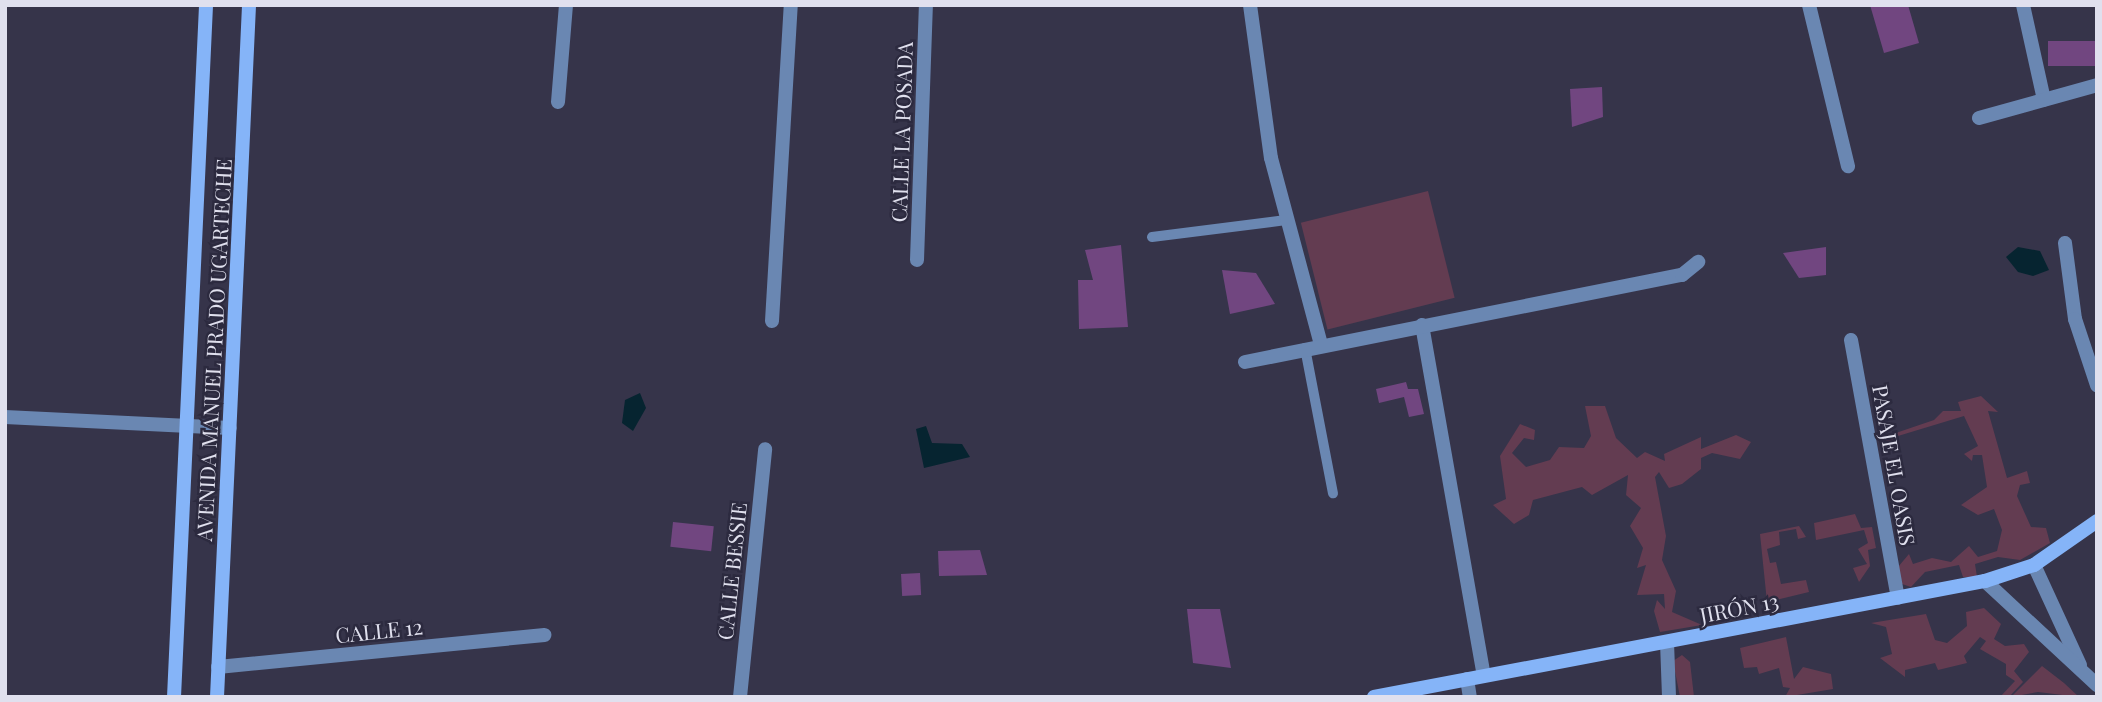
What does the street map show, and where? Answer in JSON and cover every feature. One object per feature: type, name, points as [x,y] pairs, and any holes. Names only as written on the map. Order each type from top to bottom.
[{"type":"street","name":"AVENIDA MANUEL PRADO UGARTECHE","points":[[174,697],[189,427],[206,5]]},
{"type":"street","name":"AVENIDA MANUEL PRADO UGARTECHE","points":[[217,697],[249,5]]},
{"type":"street","points":[[558,102],[566,5]]},
{"type":"street","points":[[772,321],[791,5]]},
{"type":"street","name":"CALLE LA POSADA","points":[[917,260],[926,5]]},
{"type":"street","points":[[1250,5],[1270,158],[1321,344]]},
{"type":"street","points":[[1809,5],[1848,166]]},
{"type":"street","points":[[2022,5],[2044,100]]},
{"type":"street","points":[[1979,118],[2097,85]]},
{"type":"street","points":[[2065,243],[2075,319],[2097,385]]},
{"type":"street","points":[[1245,362],[1321,344],[1682,275],[1698,262]]},
{"type":"street","points":[[1422,325],[1483,676]]},
{"type":"street","name":"PASAJE EL OASIS","points":[[1851,340],[1898,598]]},
{"type":"street","points":[[5,417],[230,428]]},
{"type":"street","name":"CALLE BESSIE","points":[[740,697],[765,449]]},
{"type":"street","name":"JIRÓN 13","points":[[1374,697],[1985,581],[2034,565],[2097,521]]},
{"type":"street","points":[[2034,565],[2084,673]]},
{"type":"street","points":[[1985,581],[2097,685]]},
{"type":"street","name":"CALLE 12","points":[[218,667],[544,635]]},
{"type":"street","points":[[1667,642],[1669,697]]},
{"type":"street","points":[[1467,679],[1470,697]]},
{"type":"lane","points":[[1152,237],[1286,220]]},
{"type":"lane","points":[[1305,348],[1333,493]]},
{"type":"shaded area","points":[[1428,191],[1455,298],[1328,329],[1301,223]]},
{"type":"shaded area","points":[[1981,396],[1998,412],[1988,411],[2007,478],[2027,471],[2030,483],[2020,485],[2017,496],[2031,527],[2046,528],[2050,543],[2020,560],[1998,557],[1975,564],[1977,577],[1963,577],[1959,565],[1925,572],[1911,587],[1902,584],[1898,567],[1909,554],[1913,564],[1932,558],[1951,562],[1969,546],[1978,557],[1997,551],[2002,530],[1994,509],[1978,515],[1961,505],[1987,487],[1982,455],[1973,455],[1972,461],[1964,454],[1978,446],[1964,416],[1898,436],[1884,449],[1884,437],[1934,420],[1943,411],[1961,411],[1958,402]]},
{"type":"shaded area","points":[[1585,406],[1605,406],[1616,438],[1637,458],[1645,452],[1665,461],[1664,454],[1701,437],[1701,449],[1736,435],[1751,442],[1740,459],[1712,453],[1701,458],[1701,469],[1682,484],[1669,488],[1659,472],[1655,477],[1666,536],[1662,560],[1676,591],[1672,612],[1702,625],[1660,632],[1654,611],[1657,600],[1665,609],[1664,594],[1637,595],[1646,565],[1637,568],[1643,548],[1630,526],[1641,508],[1626,495],[1628,475],[1592,495],[1582,487],[1533,500],[1529,515],[1514,524],[1493,505],[1506,499],[1500,456],[1520,424],[1535,430],[1534,440],[1524,438],[1512,453],[1526,467],[1550,460],[1559,447],[1584,448],[1591,436]]},
{"type":"shaded area","points":[[1855,514],[1861,528],[1872,527],[1876,548],[1868,550],[1870,566],[1859,582],[1853,568],[1867,564],[1858,549],[1868,543],[1864,530],[1816,540],[1814,523]]},
{"type":"shaded area","points":[[1799,526],[1806,537],[1798,539],[1796,529],[1779,532],[1780,545],[1767,549],[1770,563],[1776,562],[1781,584],[1806,580],[1809,592],[1767,602],[1760,534]]},
{"type":"shaded area","points":[[1984,608],[2001,624],[1994,639],[2005,646],[2024,644],[2029,652],[2014,671],[2023,682],[2009,697],[2000,697],[2015,681],[2006,675],[2006,664],[1980,649],[1986,641],[1980,637],[1964,656],[1967,663],[1938,670],[1935,663],[1905,670],[1905,677],[1880,658],[1892,654],[1886,627],[1871,623],[1926,614],[1935,640],[1947,643],[1967,626],[1966,612]]},
{"type":"shaded area","points":[[1786,637],[1794,679],[1803,667],[1831,674],[1833,689],[1785,697],[1790,688],[1783,687],[1779,668],[1759,674],[1757,667],[1744,668],[1740,648]]},
{"type":"shaded area","points":[[1682,655],[1690,662],[1694,697],[1680,697],[1673,661]]},
{"type":"shaded area","points":[[2042,666],[2079,697],[2038,692],[2011,697]]},
{"type":"water","points":[[2018,247],[2040,251],[2049,270],[2033,276],[2018,272],[2006,257]]},
{"type":"water","points":[[640,393],[646,408],[633,431],[622,423],[625,400]]},
{"type":"water","points":[[926,426],[932,443],[962,444],[970,457],[924,468],[916,429]]},
{"type":"building","points":[[1870,5],[1908,5],[1919,43],[1884,53]]},
{"type":"building","points":[[2048,41],[2097,41],[2097,66],[2048,66]]},
{"type":"building","points":[[1602,87],[1603,117],[1572,127],[1570,89]]},
{"type":"building","points":[[1121,245],[1128,327],[1079,329],[1078,280],[1093,280],[1085,250]]},
{"type":"building","points":[[1826,247],[1826,275],[1799,278],[1783,253]]},
{"type":"building","points":[[1222,270],[1256,273],[1275,304],[1230,314]]},
{"type":"building","points":[[1406,382],[1408,389],[1418,389],[1424,414],[1409,417],[1404,397],[1379,403],[1376,389]]},
{"type":"building","points":[[673,522],[714,526],[711,551],[670,547]]},
{"type":"building","points":[[980,550],[987,575],[939,576],[938,551]]},
{"type":"building","points":[[920,573],[921,595],[902,596],[901,574]]},
{"type":"building","points":[[1187,609],[1220,609],[1231,668],[1193,663]]}]
